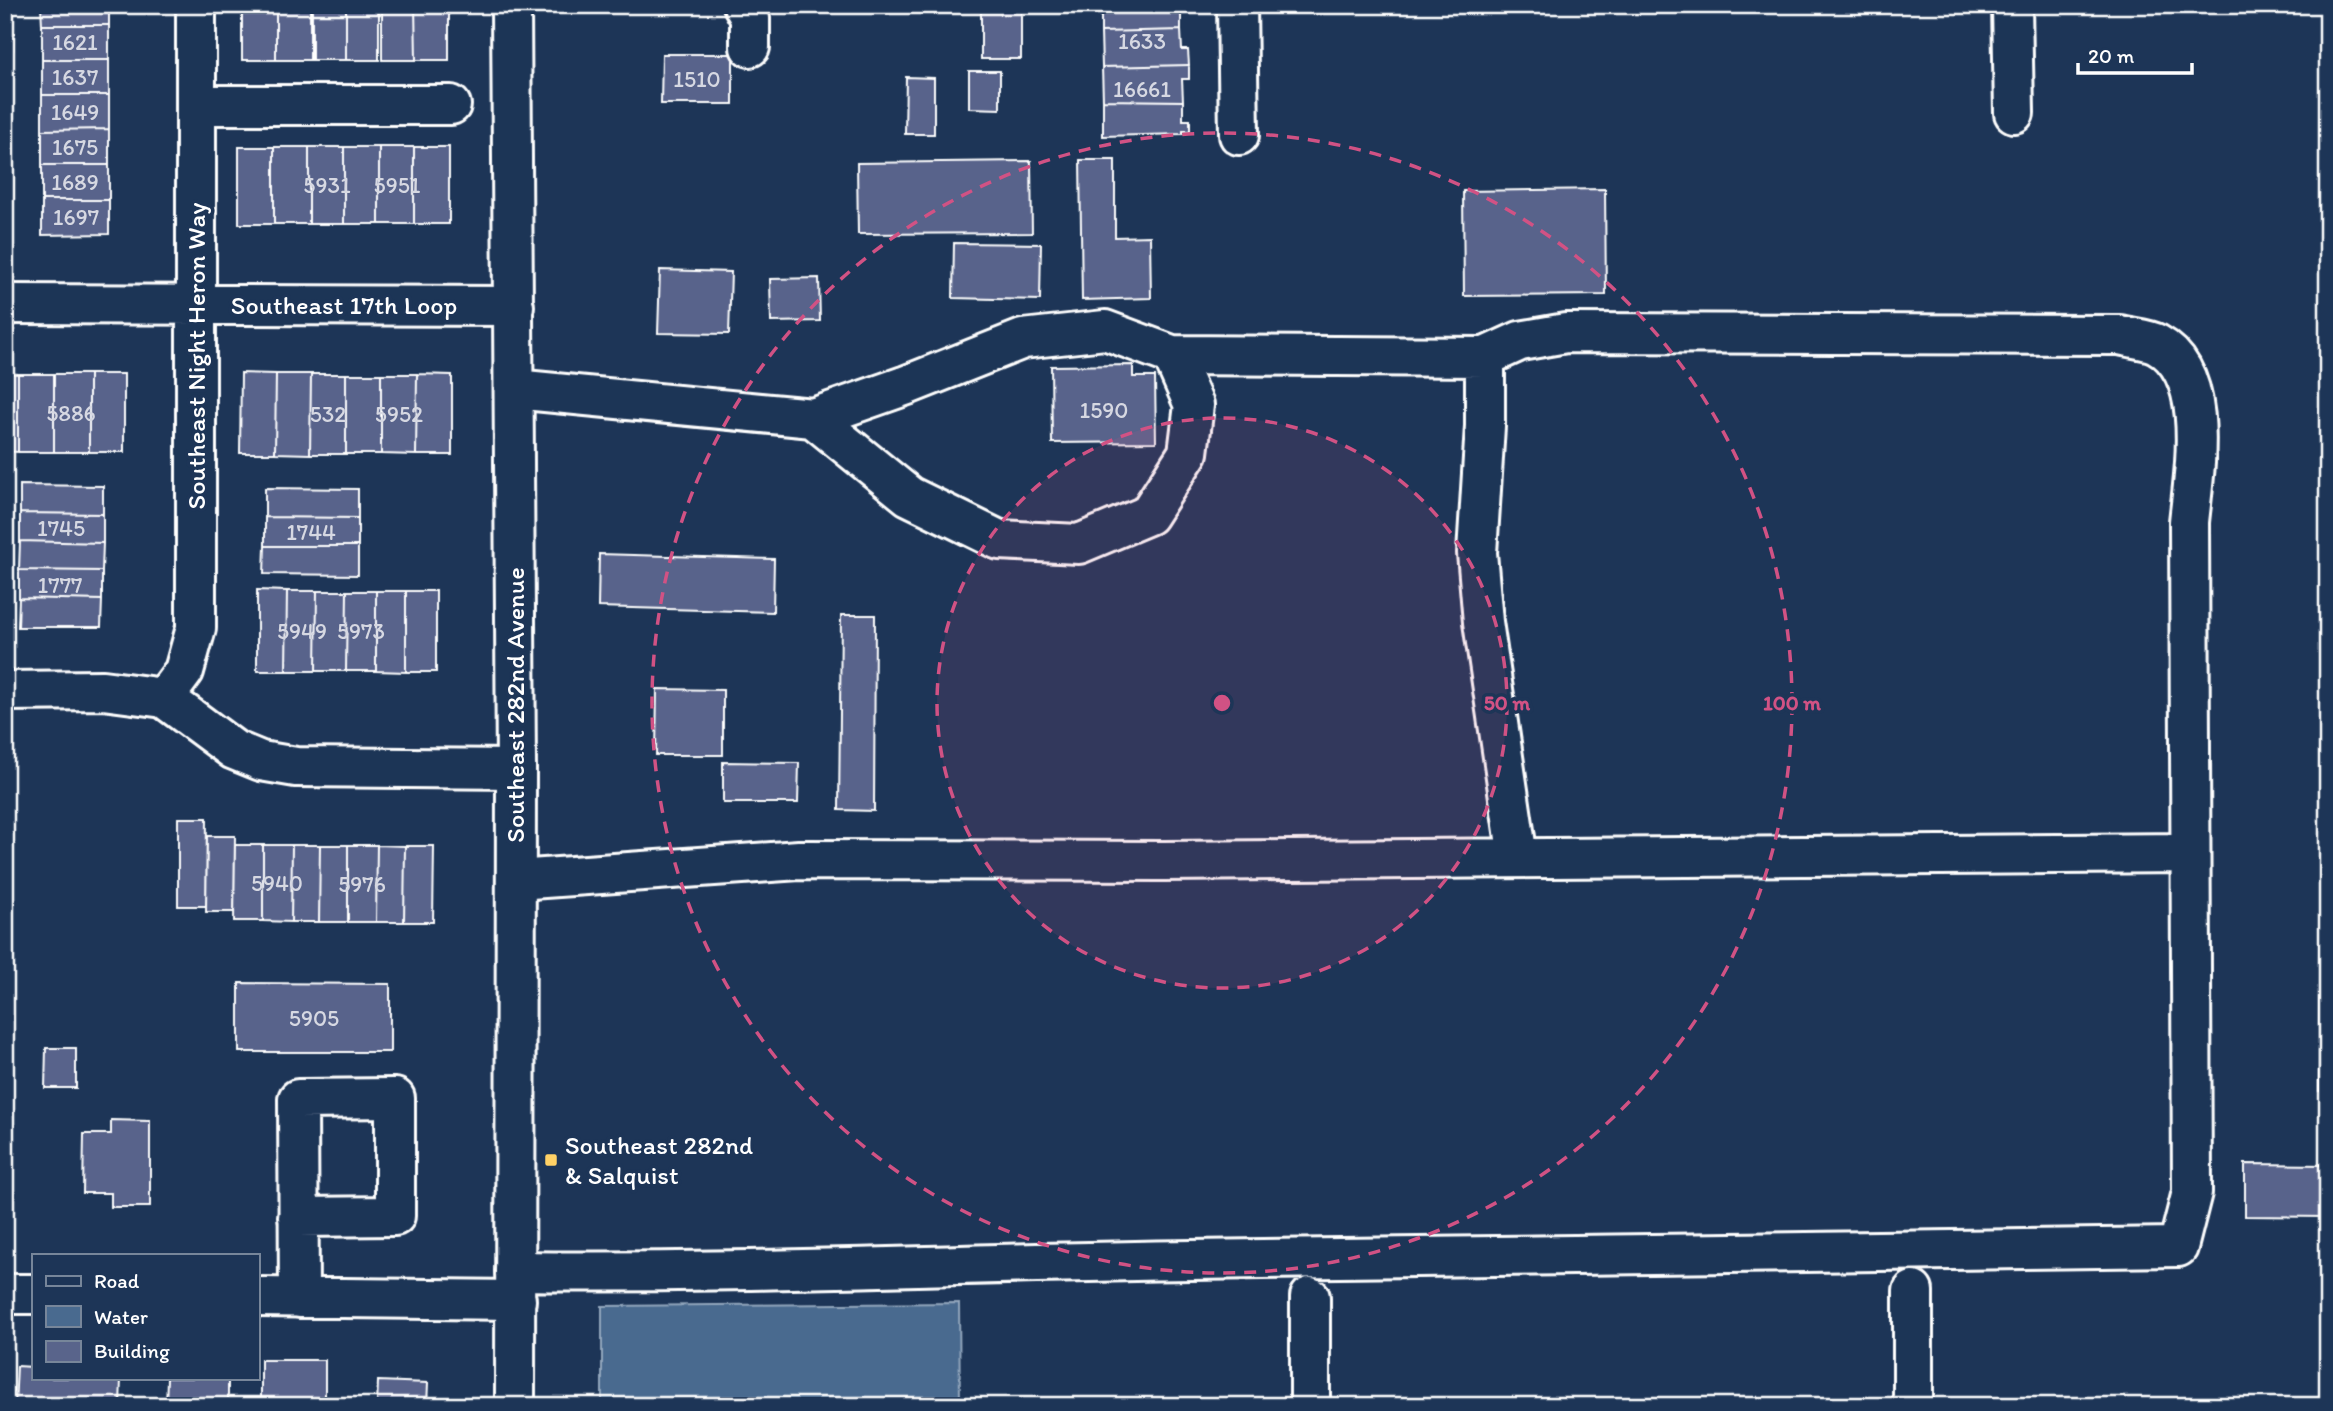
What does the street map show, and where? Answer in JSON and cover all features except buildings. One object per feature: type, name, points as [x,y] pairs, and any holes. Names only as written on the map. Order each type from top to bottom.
[{"type":"street","name":"Southeast Night Heron Way","points":[[164,698],[184,671],[196,628],[196,5]]},
{"type":"street","name":"Southeast 282nd Avenue","points":[[511,5],[516,769],[516,1406]]},
{"type":"street","points":[[743,5],[750,18],[750,47]]},
{"type":"street","points":[[1237,5],[1239,135]]},
{"type":"street","points":[[2012,5],[2014,113]]},
{"type":"street","points":[[197,105],[451,105]]},
{"type":"street","name":"Southeast 17th Loop","points":[[5,304],[514,306]]},
{"type":"street","points":[[259,1297],[299,1298],[515,1286],[652,1273],[1008,1262],[2178,1247],[2192,1192],[2189,522],[2196,441],[2193,402],[2181,365],[2157,344],[2120,335],[1566,332],[1520,341],[1485,357],[1172,355],[1105,330],[1023,339],[907,385],[813,418],[514,390]]},
{"type":"street","points":[[813,418],[909,496],[999,540],[1079,544],[1148,515],[1188,453],[1194,405],[1172,355]]},
{"type":"street","points":[[1485,357],[1485,426],[1478,553],[1483,622],[1518,858]]},
{"type":"street","points":[[5,691],[103,690],[164,698],[234,750],[261,761],[296,767],[516,769]]},
{"type":"street","points":[[516,880],[799,860],[1163,861],[2190,853]]},
{"type":"street","points":[[298,1217],[299,1298]]},
{"type":"street","points":[[1913,1291],[1913,1406]]},
{"type":"street","points":[[5,1294],[32,1294]]},
{"type":"street","points":[[1310,1297],[1310,1406]]},
{"type":"water","points":[[959,1303],[960,1406],[602,1406],[602,1306]]},
{"type":"place","name":"Southeast 282nd & Salquist","points":[[551,1160]]}]
